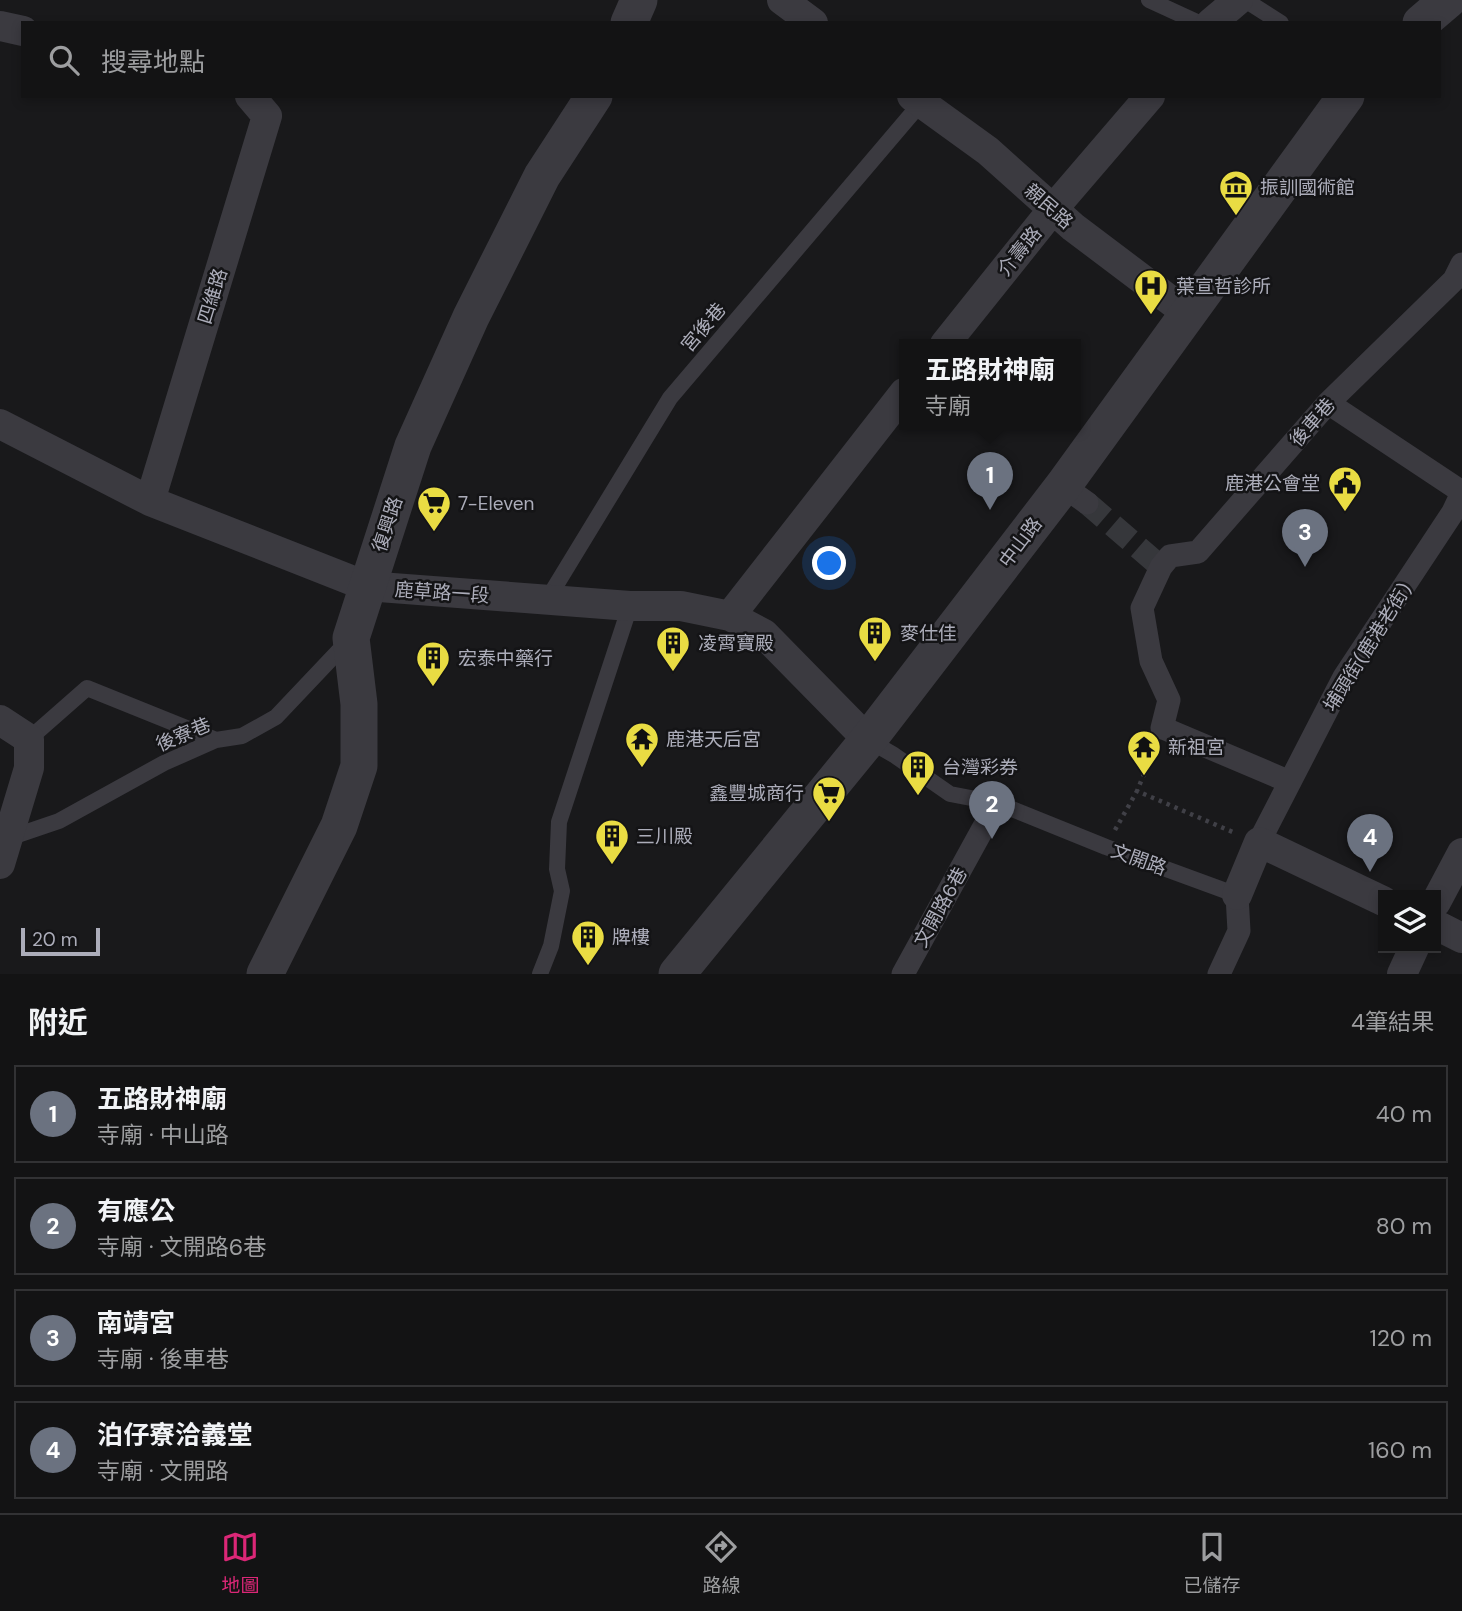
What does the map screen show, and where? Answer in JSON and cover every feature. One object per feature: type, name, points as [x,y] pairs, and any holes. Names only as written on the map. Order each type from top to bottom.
[{"type":"street","points":[[630,21],[639,0]]},
{"type":"street","points":[[782,0],[810,21]]},
{"type":"street","points":[[1213,21],[1238,0]]},
{"type":"street","points":[[1423,21],[1448,0]]},
{"type":"street","points":[[0,26],[21,31]]},
{"type":"street","name":"四維路","points":[[150,501],[267,116],[252,98]]},
{"type":"street","name":"復興路","points":[[273,971],[339,826],[359,766],[359,704],[351,638],[413,446],[471,317],[542,176],[593,98]]},
{"type":"street","name":"介壽路","points":[[949,339],[1053,209],[1148,98]]},
{"type":"street","name":"中山路","points":[[677,974],[868,740],[1075,495],[1187,313],[1244,239],[1345,98]]},
{"type":"street","name":"親民路","points":[[916,100],[988,151],[1053,209],[1187,313]]},
{"type":"street","name":"後車巷","points":[[1163,728],[1169,700],[1151,661],[1142,608],[1161,567],[1170,556],[1198,552],[1328,403],[1454,281],[1462,264]]},
{"type":"street","points":[[730,616],[899,399]]},
{"type":"street","points":[[1328,403],[1460,504]]},
{"type":"street","name":"鹿草路一段","points":[[0,424],[150,501],[366,586],[630,606],[681,606],[730,616],[764,634],[868,740]]},
{"type":"street","name":"埔頭街(鹿港老街)","points":[[1259,842],[1344,677],[1460,504]]},
{"type":"street","points":[[0,720],[29,739],[29,768],[4,851]]},
{"type":"street","points":[[1163,728],[1290,782]]},
{"type":"street","name":"文開路6巷","points":[[903,974],[997,803]]},
{"type":"street","points":[[1219,974],[1240,931],[1237,895],[1259,842],[1378,899]]},
{"type":"street","points":[[1441,893],[1462,853]]},
{"type":"street","points":[[1441,928],[1462,938]]},
{"type":"street","points":[[1402,974],[1411,953]]},
{"type":"lane","points":[[1149,0],[1195,21]]},
{"type":"lane","points":[[1245,0],[1278,21]]},
{"type":"lane","name":"宮後巷","points":[[547,600],[670,398],[916,100]]},
{"type":"lane","points":[[540,974],[551,946],[562,891],[557,869],[559,822],[630,606]]},
{"type":"lane","name":"後寮巷","points":[[4,851],[118,787],[216,740],[242,736],[276,717],[351,638]]},
{"type":"lane","points":[[29,739],[87,688],[216,740]]},
{"type":"lane","name":"文開路","points":[[868,740],[950,794],[997,803],[1237,895]]},
{"type":"path","points":[[1106,847],[1137,792],[1163,728]]},
{"type":"path","points":[[1137,792],[1259,842]]},
{"type":"tunnel","points":[[1087,503],[1161,567]]},
{"type":"place","name":"振訓國術館","points":[[1236,217]]},
{"type":"place","name":"葉宣哲診所","points":[[1151,316]]},
{"type":"place","name":"五路財神廟","points":[[990,510]]},
{"type":"place","name":"鹿港公會堂","points":[[1345,513]]},
{"type":"place","name":"7-Eleven","points":[[434,533]]},
{"type":"place","name":"南靖宮","points":[[1305,567]]},
{"type":"place","name":"麥仕佳","points":[[875,663]]},
{"type":"place","name":"凌霄寶殿","points":[[673,673]]},
{"type":"place","name":"宏泰中藥行","points":[[433,688]]},
{"type":"place","name":"鹿港天后宮","points":[[642,769]]},
{"type":"place","name":"新祖宮","points":[[1144,777]]},
{"type":"place","name":"台灣彩券","points":[[918,797]]},
{"type":"place","name":"鑫豐城商行","points":[[829,823]]},
{"type":"place","name":"有應公","points":[[992,839]]},
{"type":"place","name":"三川殿","points":[[612,866]]},
{"type":"place","name":"泊仔寮洽義堂","points":[[1370,872]]},
{"type":"place","name":"牌樓","points":[[588,967]]}]
